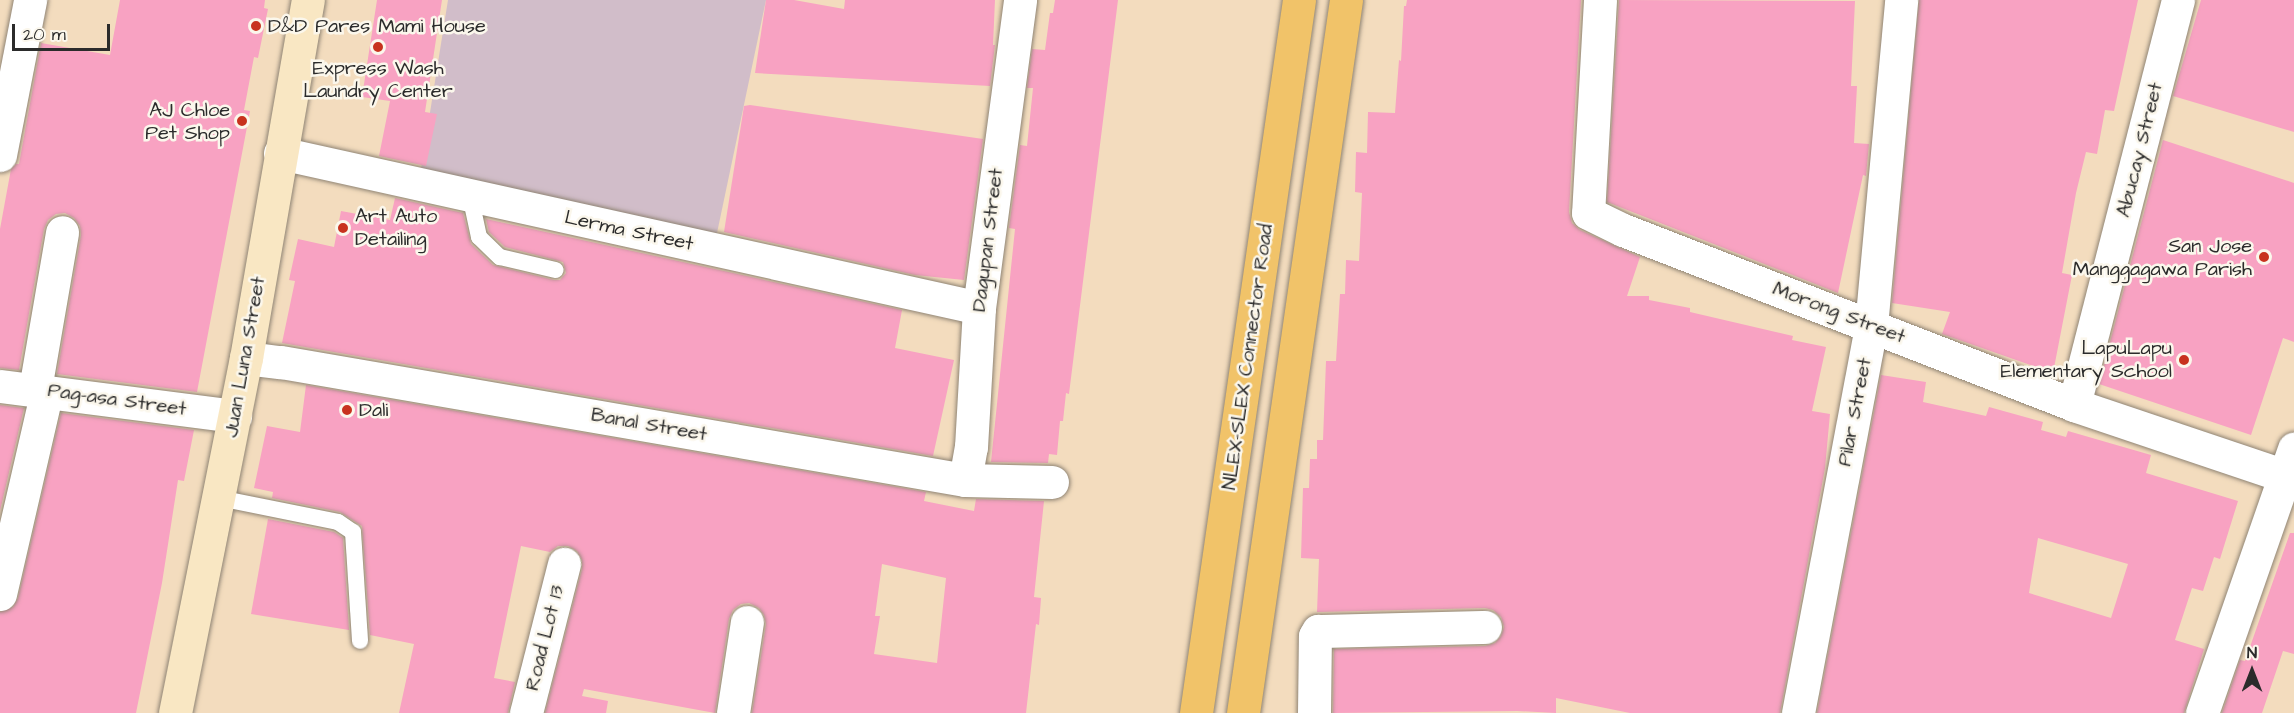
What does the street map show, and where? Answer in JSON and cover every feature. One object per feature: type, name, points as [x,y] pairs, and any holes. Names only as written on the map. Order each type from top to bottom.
[{"type":"highway","name":"NLEX-SLEX Connector Road","points":[[1196,713],[1299,0]]},
{"type":"highway","points":[[1243,713],[1346,0]]},
{"type":"main road","name":"Juan Luna Street","points":[[175,713],[246,358],[308,0]]},
{"type":"street","points":[[0,156],[30,0]]},
{"type":"street","name":"Dagupan Street","points":[[965,480],[971,447],[979,308],[1020,0]]},
{"type":"street","name":"Morong Street","points":[[1600,0],[1588,213],[1623,230],[2074,405],[2291,468]]},
{"type":"street","name":"Pilar Street","points":[[1798,713],[1871,326],[1901,0]]},
{"type":"street","name":"Abucay Street","points":[[2074,405],[2178,0]]},
{"type":"street","name":"Lerma Street","points":[[280,153],[979,308]]},
{"type":"street","points":[[0,594],[41,390],[63,232]]},
{"type":"street","name":"Banal Street","points":[[246,358],[281,362],[965,480],[1052,483]]},
{"type":"street","name":"Pag-asa Street","points":[[0,386],[235,416]]},
{"type":"street","points":[[2202,713],[2291,468]]},
{"type":"street","name":"Road Lot 13","points":[[526,713],[564,564]]},
{"type":"street","points":[[733,713],[747,622]]},
{"type":"street","points":[[1314,713],[1315,636],[1318,631],[1485,627]]},
{"type":"lane","points":[[470,195],[479,237],[500,257],[556,270]]},
{"type":"lane","points":[[219,498],[338,522],[353,532],[360,641]]},
{"type":"shaded area","points":[[448,0],[766,0],[717,233],[420,175]]},
{"type":"building","points":[[120,0],[265,0],[264,8],[268,9],[258,58],[254,57],[244,110],[250,111],[197,392],[57,374],[81,235],[80,226],[74,218],[65,213],[56,214],[48,220],[44,229],[19,370],[0,368],[0,229],[11,169],[19,164],[41,43],[110,55]]},
{"type":"building","points":[[377,0],[442,0],[425,112],[437,114],[426,166],[379,156],[390,101],[362,97]]},
{"type":"building","points":[[766,0],[794,0],[844,9],[845,0],[995,0],[993,45],[995,45],[990,86],[755,73]]},
{"type":"building","points":[[1055,0],[1118,0],[1069,394],[1066,393],[1063,421],[1060,421],[1057,455],[1049,454],[1048,463],[991,462],[1015,229],[1009,228],[1020,145],[1027,146],[1033,88],[1027,88],[1032,49],[1045,50],[1050,13],[1053,13]]},
{"type":"building","points":[[1407,0],[1581,0],[1569,212],[1572,223],[1580,230],[1640,257],[1627,296],[1649,296],[1649,300],[1690,308],[1690,312],[1793,336],[1792,340],[1826,347],[1812,411],[1830,414],[1825,468],[1780,713],[1630,713],[1556,698],[1556,713],[1517,711],[1333,713],[1334,649],[1485,646],[1495,643],[1504,627],[1501,617],[1493,610],[1485,608],[1317,612],[1319,559],[1301,558],[1303,488],[1309,488],[1310,459],[1317,459],[1317,440],[1323,440],[1326,361],[1336,361],[1340,294],[1345,294],[1346,260],[1359,261],[1362,193],[1355,192],[1356,152],[1367,153],[1368,112],[1395,113],[1404,6]]},
{"type":"building","points":[[1619,0],[1855,1],[1851,86],[1857,86],[1854,143],[1869,144],[1866,176],[1863,175],[1838,293],[1607,202]]},
{"type":"building","points":[[1919,0],[2138,0],[2114,111],[2105,110],[2097,154],[2086,152],[2076,193],[2062,273],[2072,275],[2053,373],[1942,334],[1950,312],[1892,303]]},
{"type":"building","points":[[2201,0],[2294,0],[2294,132],[2173,96]]},
{"type":"building","points":[[750,105],[983,139],[964,280],[915,275],[724,232],[744,106]]},
{"type":"building","points":[[2163,140],[2294,183],[2294,342],[2283,338],[2251,435],[2099,384]]},
{"type":"building","points":[[395,198],[463,213],[471,244],[493,265],[554,280],[560,280],[566,273],[563,262],[505,247],[489,232],[486,219],[902,310],[895,348],[954,360],[933,456],[282,343],[295,281],[289,280],[298,239],[334,247],[341,211],[390,220]]},
{"type":"building","points":[[1881,375],[1926,382],[1923,402],[1986,416],[1989,407],[2043,422],[2041,430],[2066,437],[2068,431],[2151,455],[2146,473],[2238,501],[2220,559],[2214,557],[2203,591],[2192,588],[2175,640],[2204,649],[2184,713],[1817,713]],"holes":[[[2038,538],[2128,564],[2111,618],[2029,593]]]},
{"type":"building","points":[[306,385],[926,492],[924,501],[974,511],[976,499],[1044,501],[1034,597],[1041,598],[1039,625],[1036,624],[1026,713],[752,713],[766,624],[759,608],[749,603],[741,604],[733,610],[729,619],[715,713],[584,689],[582,696],[608,701],[606,713],[545,713],[582,569],[582,560],[577,551],[568,546],[558,546],[550,552],[521,546],[494,678],[515,682],[508,713],[399,713],[414,644],[370,635],[362,526],[340,512],[272,498],[273,492],[254,488],[267,426],[300,432]],"holes":[[[882,564],[946,578],[937,663],[874,654],[880,616],[875,616]]]},
{"type":"building","points":[[0,405],[24,408],[0,511]]},
{"type":"building","points":[[61,413],[194,430],[184,481],[178,480],[162,583],[136,713],[0,713],[0,612],[13,607],[18,598]]},
{"type":"building","points":[[268,519],[334,532],[343,538],[349,630],[251,614]]},
{"type":"building","points":[[2290,533],[2294,533],[2294,654],[2283,651],[2262,713],[2222,713],[2240,660],[2245,661]]},
{"type":"place","name":"D&D Pares Mami House","points":[[256,26]]},
{"type":"place","name":"Express Wash Laundry Center","points":[[378,47]]},
{"type":"place","name":"AJ Chloe Pet Shop","points":[[242,121]]},
{"type":"place","name":"Art Auto Detailing","points":[[343,228]]},
{"type":"place","name":"San Jose Manggagawa Parish","points":[[2264,257]]},
{"type":"place","name":"LapuLapu Elementary School","points":[[2184,360]]},
{"type":"place","name":"Dali","points":[[347,410]]}]
